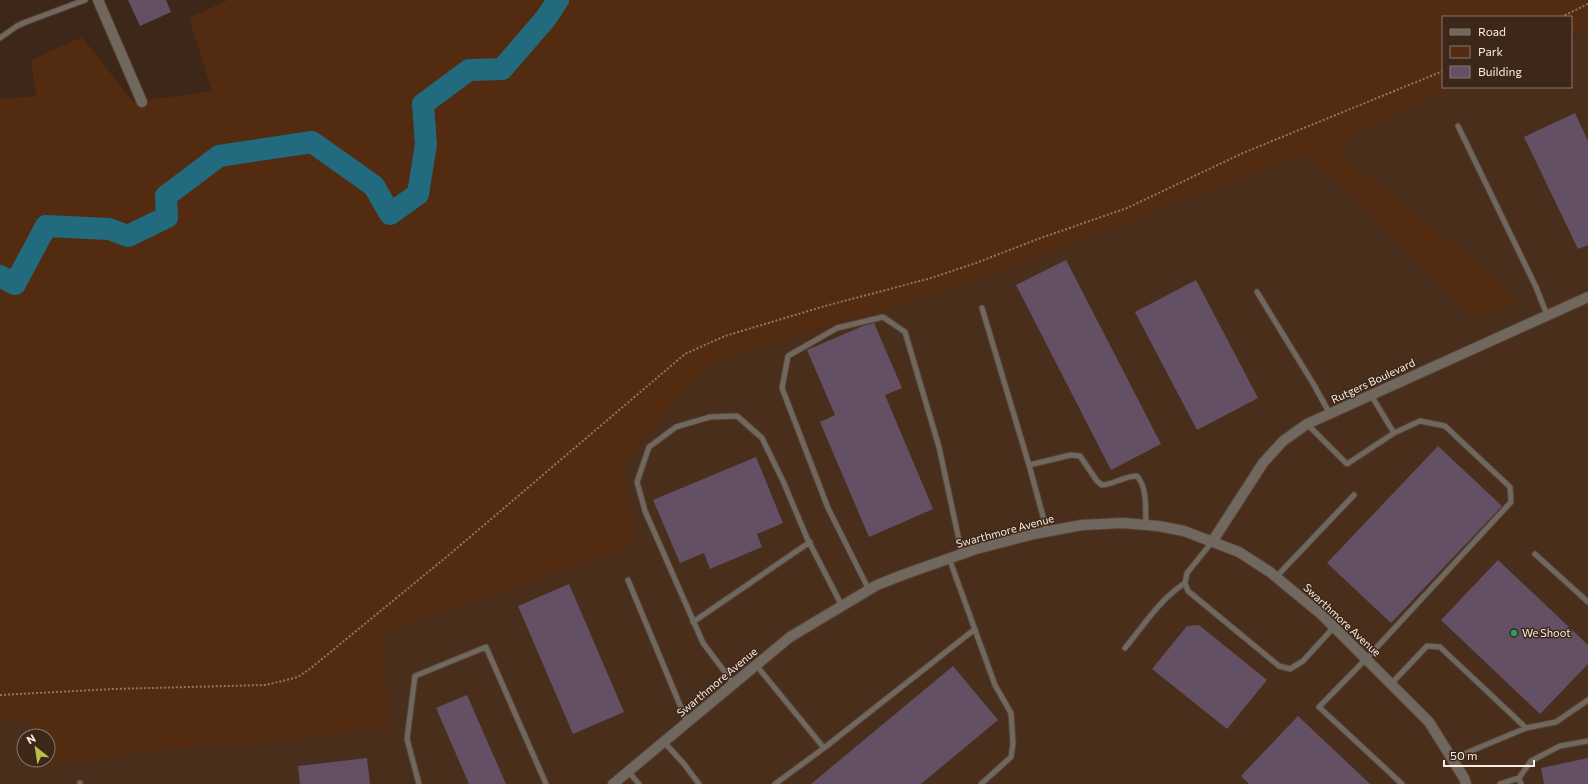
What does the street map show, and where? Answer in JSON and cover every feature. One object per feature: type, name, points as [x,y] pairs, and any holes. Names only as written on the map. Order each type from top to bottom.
[{"type":"street","points":[[98,0],[142,102]]},
{"type":"street","name":"Rutgers Boulevard","points":[[1212,542],[1263,463],[1283,441],[1307,424],[1588,297]]},
{"type":"street","name":"Swarthmore Avenue","points":[[613,784],[790,637],[869,590],[905,574],[949,558],[1027,536],[1082,525],[1123,523],[1184,531],[1239,552],[1276,577],[1334,626],[1429,722],[1464,778],[1466,784]]},
{"type":"lane","points":[[0,38],[26,22],[85,0]]},
{"type":"lane","points":[[1458,126],[1536,287],[1548,315]]},
{"type":"lane","points":[[1257,292],[1330,414]]},
{"type":"lane","points":[[982,308],[1047,531]]},
{"type":"lane","points":[[869,590],[828,508],[782,388],[788,356],[837,328],[883,317],[905,332],[939,447],[962,554]]},
{"type":"lane","points":[[1371,395],[1394,434]]},
{"type":"lane","points":[[734,684],[703,643],[646,511],[637,482],[649,447],[676,427],[710,417],[737,416],[762,438],[810,542],[842,606]]},
{"type":"lane","points":[[1307,424],[1347,464],[1394,434],[1420,421],[1445,426],[1510,487],[1511,502],[1366,659],[1319,707],[1402,784]]},
{"type":"lane","points":[[1029,465],[1071,455],[1080,456],[1097,481],[1102,485],[1109,485],[1129,476],[1137,476],[1142,482],[1144,490],[1146,525]]},
{"type":"lane","points":[[1276,577],[1354,495]]},
{"type":"lane","points":[[694,622],[810,542]]},
{"type":"lane","points":[[1212,542],[1187,572],[1185,583],[1188,591],[1279,666],[1290,669],[1303,661],[1334,626]]},
{"type":"lane","points":[[1535,554],[1588,602]]},
{"type":"lane","points":[[949,558],[996,685],[1011,713],[1013,744],[1011,757],[981,784]]},
{"type":"lane","points":[[628,580],[687,722]]},
{"type":"lane","points":[[1125,648],[1173,591],[1185,583]]},
{"type":"lane","points":[[776,784],[975,629]]},
{"type":"lane","points":[[1391,684],[1427,646],[1440,647],[1526,728]]},
{"type":"lane","points":[[419,784],[407,739],[415,676],[486,647],[546,784]]},
{"type":"lane","points":[[756,665],[824,748]]},
{"type":"lane","points":[[1452,759],[1526,728],[1556,722],[1588,700]]},
{"type":"lane","points":[[1500,784],[1519,778],[1531,761],[1560,746],[1588,741]]},
{"type":"lane","points":[[664,742],[684,764],[699,784]]},
{"type":"lane","points":[[628,771],[639,784]]},
{"type":"lane","points":[[1519,778],[1521,784]]},
{"type":"path","points":[[1563,16],[1588,4]]},
{"type":"path","points":[[0,694],[266,685],[298,677],[450,554],[685,354],[732,334],[825,306],[928,279],[976,263],[1038,238],[1127,208],[1243,153],[1442,70]]},
{"type":"shaded area","points":[[1588,26],[1588,784],[0,784],[0,722],[32,721],[34,728],[16,728],[16,768],[56,768],[56,763],[182,748],[390,727],[381,634],[636,544],[622,468],[661,416],[714,362],[960,286],[1329,144],[1452,88],[1572,88],[1572,34]]},
{"type":"green space","points":[[228,0],[1588,0],[1588,26],[1572,34],[1572,16],[1442,16],[1442,88],[1452,88],[1354,133],[1343,157],[1498,280],[1515,302],[1474,318],[1352,193],[1303,154],[960,286],[714,362],[661,416],[622,468],[636,544],[381,634],[390,727],[279,741],[182,748],[56,763],[56,728],[34,728],[32,721],[0,722],[0,99],[36,96],[31,60],[82,37],[133,102],[212,91],[189,18]]},
{"type":"building","points":[[128,0],[166,0],[171,12],[140,26]]},
{"type":"building","points":[[1575,113],[1588,141],[1588,245],[1578,249],[1524,137]]},
{"type":"building","points":[[1066,260],[1161,444],[1111,470],[1016,285]]},
{"type":"building","points":[[1196,280],[1258,398],[1197,430],[1135,312]]},
{"type":"building","points":[[874,323],[902,388],[885,395],[933,509],[869,537],[820,422],[835,415],[807,350],[863,326]]},
{"type":"building","points":[[1438,446],[1502,506],[1391,623],[1327,563]]},
{"type":"building","points":[[756,457],[783,523],[757,534],[762,547],[710,569],[704,553],[680,563],[653,500]]},
{"type":"building","name":"We Shoot","points":[[1498,560],[1588,645],[1588,664],[1540,714],[1441,620]]},
{"type":"building","points":[[569,584],[624,712],[573,734],[518,606]]},
{"type":"building","points":[[1199,625],[1267,680],[1227,729],[1152,669],[1187,626]]},
{"type":"building","points":[[953,666],[998,720],[921,784],[811,784]]},
{"type":"building","points":[[467,695],[506,784],[469,784],[436,708]]},
{"type":"building","points":[[1298,716],[1370,784],[1249,784],[1241,776]]},
{"type":"building","points":[[367,758],[370,784],[300,784],[298,766]]},
{"type":"building","points":[[1588,758],[1588,784],[1544,784],[1541,768]]},
{"type":"waterway","points":[[0,276],[15,284],[46,226],[109,229],[128,236],[167,217],[166,196],[219,156],[312,142],[374,186],[390,214],[418,194],[426,144],[423,104],[469,70],[502,69],[546,18],[558,0]]},
{"type":"place","name":"We Shoot","points":[[1514,633]]}]
